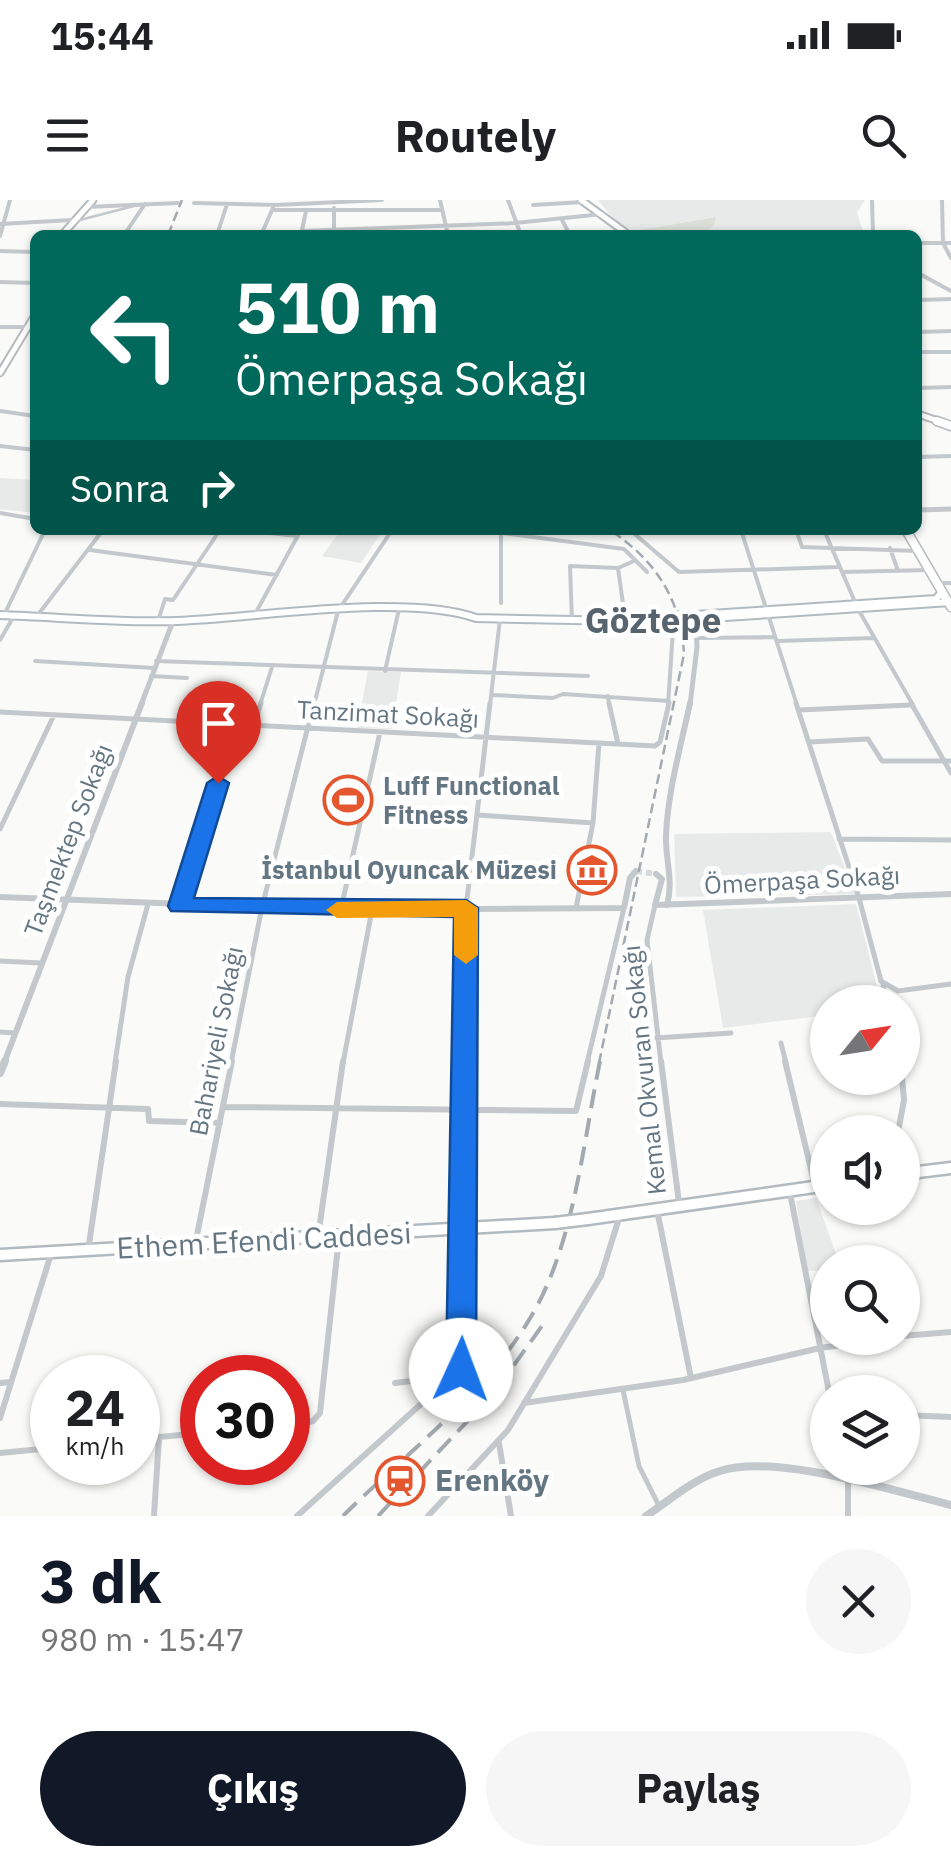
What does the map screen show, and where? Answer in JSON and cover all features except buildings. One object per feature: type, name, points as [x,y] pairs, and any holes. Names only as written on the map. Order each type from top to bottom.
[{"type":"main road","points":[[66,230],[92,200]]},
{"type":"main road","points":[[584,201],[625,230]]},
{"type":"main road","points":[[0,373],[29,327]]},
{"type":"main road","points":[[922,414],[951,425]]},
{"type":"main road","points":[[911,535],[929,570],[948,595]]},
{"type":"main road","points":[[912,535],[948,595]]},
{"type":"main road","points":[[2,615],[173,621],[399,609],[500,619],[623,621],[647,616],[696,618],[857,607],[948,595]]},
{"type":"main road","points":[[920,1172],[951,1169]]},
{"type":"main road","points":[[620,1215],[810,1187]]},
{"type":"main road","name":"Ethem Efendi Caddesi","points":[[0,1256],[464,1230],[620,1215]]},
{"type":"street","points":[[0,236],[10,200]]},
{"type":"street","points":[[273,205],[382,200]]},
{"type":"street","points":[[440,200],[447,230]]},
{"type":"street","points":[[508,200],[518,230]]},
{"type":"street","points":[[872,200],[873,230]]},
{"type":"street","points":[[942,200],[944,243],[951,258]]},
{"type":"street","points":[[533,205],[584,201]]},
{"type":"street","points":[[3,224],[72,220],[146,202]]},
{"type":"street","points":[[127,230],[146,202]]},
{"type":"street","points":[[194,203],[250,202],[334,211],[442,210]]},
{"type":"street","points":[[332,202],[334,230]]},
{"type":"street","points":[[85,208],[178,203]]},
{"type":"street","points":[[219,230],[227,204]]},
{"type":"street","points":[[263,230],[273,205]]},
{"type":"street","points":[[303,230],[306,210]]},
{"type":"street","points":[[356,230],[515,223],[601,214]]},
{"type":"street","points":[[561,219],[567,230]]},
{"type":"street","points":[[922,243],[951,243]]},
{"type":"street","points":[[0,251],[30,252]]},
{"type":"street","points":[[922,274],[951,290]]},
{"type":"street","points":[[0,282],[30,283]]},
{"type":"street","points":[[922,300],[951,300]]},
{"type":"street","points":[[0,327],[29,327]]},
{"type":"street","points":[[922,332],[951,331]]},
{"type":"street","points":[[922,352],[951,352]]},
{"type":"street","points":[[922,388],[951,387]]},
{"type":"street","points":[[0,411],[30,415]]},
{"type":"street","points":[[0,446],[30,449]]},
{"type":"street","points":[[922,457],[951,456]]},
{"type":"street","points":[[922,510],[951,510]]},
{"type":"street","points":[[0,513],[30,518]]},
{"type":"street","points":[[2,615],[42,535]]},
{"type":"street","points":[[37,616],[100,535]]},
{"type":"street","points":[[158,621],[165,599],[173,600],[217,535]]},
{"type":"street","points":[[254,616],[298,535]]},
{"type":"street","name":"Bahariyeli Sokağı","points":[[195,1246],[262,908],[338,611],[389,535]]},
{"type":"street","points":[[501,535],[501,603]]},
{"type":"street","points":[[516,535],[624,549],[646,572]]},
{"type":"street","points":[[636,535],[678,572],[929,570]]},
{"type":"street","points":[[743,535],[859,898],[883,985]]},
{"type":"street","points":[[798,535],[802,547],[918,551]]},
{"type":"street","points":[[826,535],[857,607],[951,773]]},
{"type":"street","points":[[890,548],[898,571]]},
{"type":"street","points":[[90,550],[278,575]]},
{"type":"street","points":[[572,622],[570,566],[618,568],[636,560]]},
{"type":"street","points":[[618,568],[624,611],[647,616]]},
{"type":"street","points":[[385,670],[399,609]]},
{"type":"street","points":[[0,640],[14,616]]},
{"type":"street","points":[[667,905],[673,882],[666,842],[668,808],[698,672],[696,618]]},
{"type":"street","points":[[297,1516],[456,1376],[462,1363],[466,908],[500,619]]},
{"type":"street","name":"Taşmektep Sokağı","points":[[0,1073],[173,621]]},
{"type":"street","name":"Tanzimat Sokağı","points":[[0,712],[658,744],[669,701],[673,630]]},
{"type":"street","points":[[698,638],[874,638]]},
{"type":"street","points":[[35,661],[154,668],[588,676]]},
{"type":"street","points":[[154,668],[187,678]]},
{"type":"street","points":[[254,725],[272,668]]},
{"type":"street","points":[[493,694],[669,701]]},
{"type":"street","points":[[608,696],[619,725],[618,744]]},
{"type":"street","points":[[798,710],[910,706]]},
{"type":"street","points":[[0,829],[54,715]]},
{"type":"street","points":[[180,906],[236,724]]},
{"type":"street","points":[[341,910],[380,732]]},
{"type":"street","points":[[809,742],[868,739],[882,760],[951,760]]},
{"type":"street","points":[[576,908],[593,822],[600,743]]},
{"type":"street","points":[[478,816],[593,822]]},
{"type":"street","points":[[839,839],[951,840]]},
{"type":"street","points":[[224,1107],[577,1110],[630,878],[636,872]]},
{"type":"street","name":"Kemal Okvuran Sokağı","points":[[656,874],[662,880],[647,949],[680,1206]]},
{"type":"street","name":"Ömerpaşa Sokağı","points":[[655,905],[951,894]]},
{"type":"street","points":[[0,897],[341,910],[624,908]]},
{"type":"street","points":[[88,1252],[128,977],[148,904]]},
{"type":"street","points":[[318,1238],[335,1108],[372,910]]},
{"type":"street","points":[[0,961],[41,963]]},
{"type":"street","points":[[882,982],[896,990],[951,984]]},
{"type":"street","points":[[0,1032],[15,1034]]},
{"type":"street","points":[[656,1038],[731,1033]]},
{"type":"street","points":[[781,1043],[810,1165]]},
{"type":"street","points":[[0,1104],[148,1109],[149,1121],[220,1122]]},
{"type":"street","points":[[790,1190],[810,1310]]},
{"type":"street","points":[[657,1210],[691,1379]]},
{"type":"street","points":[[428,1516],[499,1444],[601,1276],[620,1215]]},
{"type":"street","points":[[310,1422],[320,1413],[339,1237]]},
{"type":"street","points":[[0,1418],[51,1254]]},
{"type":"street","points":[[920,1335],[951,1332]]},
{"type":"street","points":[[524,1404],[691,1379],[810,1350]]},
{"type":"street","points":[[394,1382],[456,1376]]},
{"type":"street","points":[[0,1383],[11,1382]]},
{"type":"street","points":[[623,1390],[639,1466],[660,1512]]},
{"type":"street","points":[[920,1415],[951,1416]]},
{"type":"street","points":[[160,1436],[180,1435]]},
{"type":"street","points":[[499,1444],[511,1516]]},
{"type":"street","points":[[0,1453],[30,1450]]},
{"type":"street","points":[[646,1516],[660,1512],[726,1469],[810,1471]]},
{"type":"street","points":[[154,1516],[156,1485]]},
{"type":"street","points":[[848,1485],[848,1516]]},
{"type":"street","points":[[869,1485],[951,1504]]},
{"type":"shaded area","points":[[598,200],[865,200],[857,212],[862,230],[706,230],[715,217],[631,230],[614,220]]},
{"type":"shaded area","points":[[716,217],[708,230],[639,230]]},
{"type":"shaded area","points":[[0,478],[30,480],[30,512],[0,509]]},
{"type":"shaded area","points":[[337,535],[380,535],[361,563],[322,556]]},
{"type":"shaded area","points":[[368,671],[401,672],[392,729],[357,728]]},
{"type":"shaded area","points":[[831,832],[855,894],[676,897],[674,834]]},
{"type":"shaded area","points":[[856,904],[877,985],[810,985],[810,1017],[723,1028],[703,910]]},
{"type":"shaded area","points":[[810,1199],[810,1225],[826,1225],[833,1245],[810,1245],[810,1271],[807,1271],[796,1201]]},
{"type":"tunnel","points":[[636,871],[656,874]]},
{"type":"railway","points":[[170,230],[182,200]]},
{"type":"railway","points":[[599,1063],[684,654],[678,616],[663,583],[641,555],[617,535]]},
{"type":"railway","points":[[343,1516],[484,1380],[531,1317],[548,1283],[566,1229],[600,1061]]},
{"type":"railway","points":[[378,1516],[494,1393],[544,1323]]},
{"type":"slow traffic","points":[[337,910],[466,908],[466,955]]},
{"type":"place","name":"Luff Functional Fitness","points":[[348,800]]},
{"type":"place","name":"İstanbul Oyuncak Müzesi","points":[[592,870]]},
{"type":"place","name":"Erenköy","points":[[400,1481]]},
{"type":"district","name":"Göztepe","points":[[653,621]]},
{"type":"route","points":[[218,783],[180,906],[466,908],[461,1370]]}]
